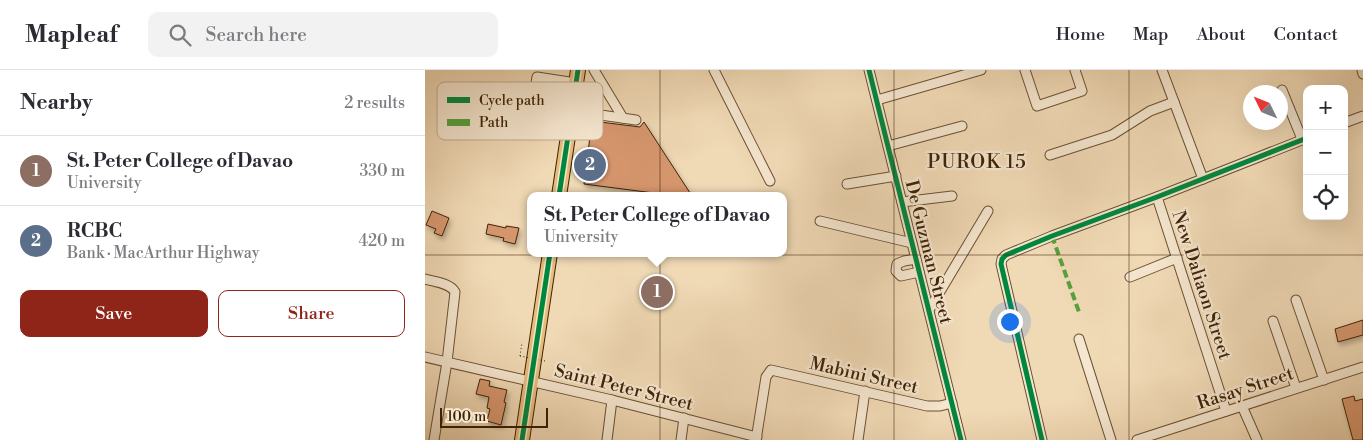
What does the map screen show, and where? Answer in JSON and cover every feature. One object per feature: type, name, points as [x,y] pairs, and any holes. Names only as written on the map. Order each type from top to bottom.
[{"type":"highway","points":[[560,192],[568,140]]},
{"type":"highway","points":[[522,440],[549,257]]},
{"type":"street","points":[[593,70],[600,82]]},
{"type":"street","points":[[714,70],[770,181]]},
{"type":"street","name":"De Guzman Street","points":[[869,70],[961,440]]},
{"type":"street","points":[[877,100],[981,70]]},
{"type":"street","points":[[1025,70],[1037,106],[1082,92],[1075,70]]},
{"type":"street","points":[[1162,70],[1203,178]]},
{"type":"street","points":[[1361,70],[1363,74]]},
{"type":"street","points":[[536,82],[537,77],[577,77]]},
{"type":"street","points":[[603,86],[623,118]]},
{"type":"street","points":[[1050,155],[1112,135],[1150,111],[1174,102]]},
{"type":"street","points":[[1288,103],[1303,137]]},
{"type":"street","points":[[603,115],[636,120]]},
{"type":"street","points":[[1348,122],[1363,116]]},
{"type":"street","points":[[888,146],[962,126]]},
{"type":"street","points":[[1042,440],[1001,264],[1002,259],[1006,255],[1052,236],[1303,139]]},
{"type":"street","points":[[847,184],[896,176]]},
{"type":"street","points":[[902,202],[952,196]]},
{"type":"street","name":"New Daliaon Street","points":[[1157,197],[1226,411]]},
{"type":"street","points":[[929,310],[988,211]]},
{"type":"street","points":[[820,221],[912,243]]},
{"type":"street","points":[[1130,277],[1177,258]]},
{"type":"street","points":[[916,259],[899,262],[896,271],[901,276],[919,272]]},
{"type":"street","points":[[425,280],[447,285],[453,289],[455,296],[447,362],[434,440]]},
{"type":"street","points":[[1296,300],[1324,380]]},
{"type":"street","points":[[1273,321],[1296,388]]},
{"type":"street","points":[[1079,339],[1111,440]]},
{"type":"street","name":"Saint Peter Street","points":[[425,357],[612,400],[757,438]]},
{"type":"street","name":"Rasay Street","points":[[1137,440],[1153,438],[1226,411],[1363,367]]},
{"type":"street","name":"Mabini Street","points":[[757,438],[766,377],[769,371],[775,370],[927,406],[940,406],[952,402]]},
{"type":"street","points":[[859,440],[865,392]]},
{"type":"street","points":[[607,440],[612,400]]},
{"type":"street","points":[[1242,406],[1257,440]]},
{"type":"street","points":[[681,440],[684,418]]},
{"type":"path","points":[[523,342],[520,356],[545,360]]},
{"type":"building","points":[[603,122],[640,127],[644,122],[689,192],[646,192],[584,184],[590,140],[603,140]]},
{"type":"building","points":[[432,211],[449,218],[442,236],[434,233],[436,229],[426,225]]},
{"type":"building","points":[[488,224],[506,228],[506,226],[519,228],[515,244],[503,241],[504,238],[486,234]]},
{"type":"building","points":[[1363,320],[1363,335],[1338,342],[1335,329]]},
{"type":"building","points":[[480,379],[490,381],[489,386],[507,390],[501,425],[487,421],[490,409],[487,408],[489,397],[476,394]]},
{"type":"building","points":[[1354,396],[1355,401],[1363,399],[1363,440],[1353,440],[1342,399]]},
{"type":"marked path","points":[[1052,236],[1079,312]]},
{"type":"cycle path","points":[[576,82],[578,70]]},
{"type":"cycle path","points":[[869,70],[961,440]]},
{"type":"cycle path","points":[[560,192],[567,140]]},
{"type":"cycle path","points":[[1042,440],[1001,264],[1002,259],[1006,255],[1052,236],[1303,140]]},
{"type":"cycle path","points":[[522,440],[549,257]]},
{"type":"place","name":"RCBC","points":[[590,165]]},
{"type":"place","name":"St. Peter College of Davao","points":[[657,292]]},
{"type":"district","name":"PUROK 15","points":[[977,161]]}]
